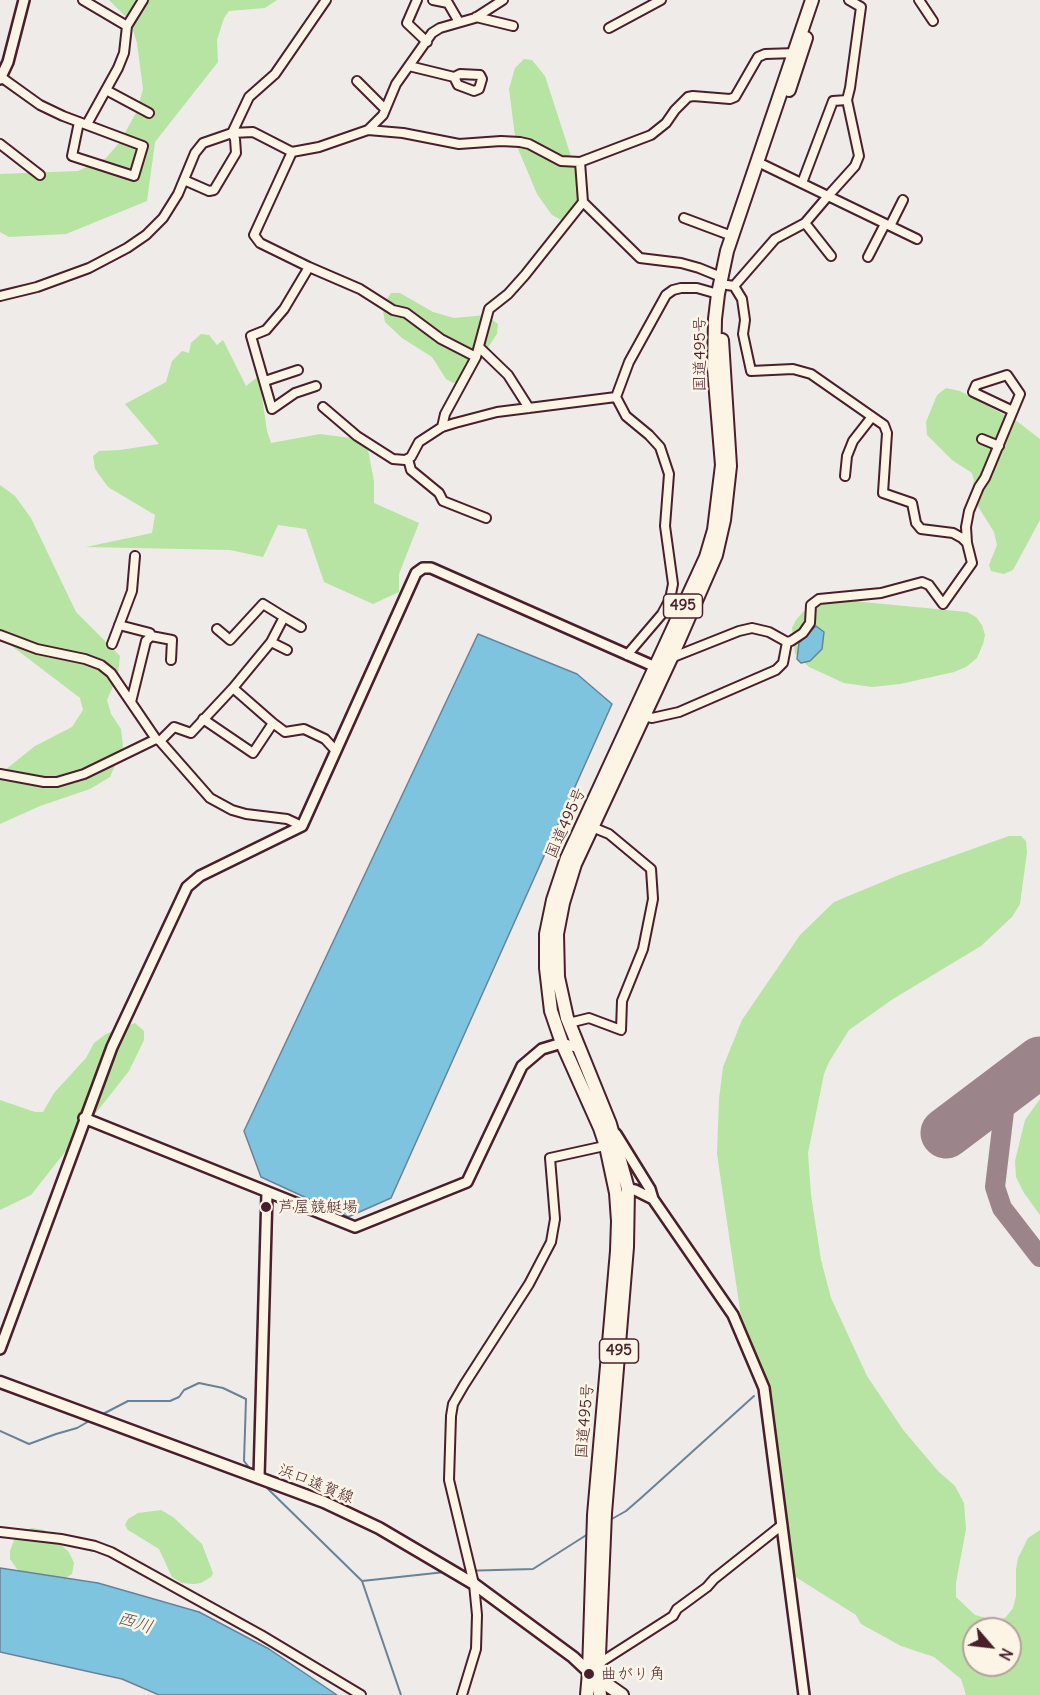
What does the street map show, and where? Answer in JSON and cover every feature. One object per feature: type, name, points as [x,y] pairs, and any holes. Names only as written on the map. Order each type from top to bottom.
[{"type":"main road","name":"国道495号","points":[[595,1672],[599,1514],[618,1221],[610,1124],[569,1023],[558,978],[557,934],[563,903],[575,864],[644,716],[660,669],[706,557],[714,530],[722,465],[714,369],[715,319],[734,251],[764,165],[812,0]]},
{"type":"main road","name":"国道495号","points":[[599,1514],[627,1246],[628,1189],[611,1144],[600,1128],[562,1043],[551,1011],[546,968],[546,934],[567,858],[660,669],[670,658],[716,555],[728,495],[730,466],[722,319],[732,236],[797,53],[819,0]]},
{"type":"main road","name":"浜口遠賀線","points":[[0,1382],[324,1502],[379,1528],[474,1584],[595,1672]]},
{"type":"main road","points":[[587,1695],[595,1672]]},
{"type":"main road","points":[[595,1672],[600,1695]]},
{"type":"main road","points":[[595,1672],[622,1695]]},
{"type":"street","points":[[24,0],[8,62],[1,78],[40,105],[83,123],[143,146],[134,176],[72,156],[83,123],[106,90],[124,53],[127,26],[143,0]]},
{"type":"street","points":[[83,0],[127,26]]},
{"type":"street","points":[[232,133],[249,97],[275,74],[326,0]]},
{"type":"street","points":[[417,0],[407,22],[427,42]]},
{"type":"street","points":[[433,0],[448,3],[459,22]]},
{"type":"street","points":[[0,296],[36,287],[89,268],[146,235],[164,218],[178,194],[195,153],[203,143],[232,133],[253,132],[292,152],[319,147],[368,130],[379,121],[396,84],[432,33],[440,28],[476,17],[503,0]]},
{"type":"street","points":[[609,28],[661,0]]},
{"type":"street","points":[[627,655],[662,614],[670,599],[673,584],[665,526],[669,474],[660,447],[626,416],[616,397],[629,362],[666,295],[681,288],[725,285],[775,239],[805,223],[855,166],[859,156],[847,100],[861,7],[849,0]]},
{"type":"street","points":[[918,0],[933,21]]},
{"type":"street","points":[[476,17],[513,26]]},
{"type":"street","points":[[368,130],[459,144],[520,142],[529,144],[561,161],[580,162],[651,135],[666,123],[675,110],[688,98],[693,96],[730,99],[735,97],[758,57],[765,54],[797,53]]},
{"type":"street","points":[[409,66],[454,77]]},
{"type":"street","points":[[357,81],[385,109]]},
{"type":"street","points":[[106,90],[149,112]]},
{"type":"street","points":[[802,183],[833,101],[847,100]]},
{"type":"street","points":[[184,180],[209,191],[214,190],[236,153],[232,133]]},
{"type":"street","points":[[0,144],[40,175]]},
{"type":"street","points":[[292,152],[254,235],[260,243],[360,289],[393,310],[406,313],[441,339],[476,357]]},
{"type":"street","points":[[580,162],[583,202],[640,258],[668,260],[699,268],[742,298],[745,320],[743,334],[751,371],[793,369],[810,374],[884,425],[887,433],[883,493],[912,504],[916,523],[921,529],[953,533],[967,543]]},
{"type":"street","points":[[764,165],[917,239]]},
{"type":"street","points":[[868,257],[903,200]]},
{"type":"street","points":[[442,427],[445,414],[476,357],[489,309],[508,294],[525,275],[583,202]]},
{"type":"street","points":[[684,218],[732,236]]},
{"type":"street","points":[[805,223],[831,256]]},
{"type":"street","points":[[309,267],[284,309],[266,330],[251,336],[272,408],[295,393],[316,386]]},
{"type":"street","points":[[479,347],[508,375],[529,408]]},
{"type":"street","points":[[265,381],[298,370]]},
{"type":"street","points":[[644,716],[652,718],[679,712],[776,670],[783,663],[787,642],[803,633],[810,623],[811,605],[819,599],[881,593],[922,582],[929,585],[943,604],[972,563],[966,527],[969,511],[999,446],[1020,394],[1007,375],[976,385],[973,392],[1013,411]]},
{"type":"street","points":[[323,407],[357,436],[393,459],[408,459],[419,442],[442,427],[497,412],[616,397]]},
{"type":"street","points":[[844,476],[847,456],[853,441],[871,418]]},
{"type":"street","points":[[981,439],[999,446]]},
{"type":"street","points":[[408,459],[411,470],[439,493],[443,501],[486,518]]},
{"type":"street","points":[[112,644],[132,591],[135,556]]},
{"type":"street","points":[[0,1349],[112,1047],[187,887],[200,876],[302,826],[416,573],[423,568],[431,568],[660,669]]},
{"type":"street","points":[[217,629],[230,640],[259,602],[301,627]]},
{"type":"street","points":[[0,774],[44,782],[57,782],[84,774],[158,740],[174,727],[191,733],[233,688],[271,642],[284,617]]},
{"type":"street","points":[[119,625],[150,633],[151,636],[172,639],[171,660]]},
{"type":"street","points":[[670,658],[752,628],[769,632],[787,642]]},
{"type":"street","points":[[0,634],[37,649],[85,659],[101,665],[111,673],[158,740],[210,798],[232,810],[287,819],[302,826]]},
{"type":"street","points":[[131,702],[140,660],[146,641],[151,636]]},
{"type":"street","points":[[271,642],[287,651]]},
{"type":"street","points":[[233,688],[285,732],[304,729],[325,740],[336,752]]},
{"type":"street","points":[[203,719],[253,753],[273,723]]},
{"type":"street","points":[[569,1023],[589,1018],[621,1030],[622,1000],[643,949],[653,900],[651,869],[609,834],[592,827]]},
{"type":"street","points":[[84,1118],[355,1227],[467,1182],[522,1066],[542,1049],[562,1043],[579,1048]]},
{"type":"street","points":[[610,1124],[650,1189],[653,1199],[733,1315],[764,1388],[804,1695]]},
{"type":"street","points":[[462,1695],[476,1649],[477,1615],[474,1584],[449,1480],[453,1404],[529,1284],[551,1242],[555,1219],[550,1158],[611,1144]]},
{"type":"street","points":[[628,1189],[653,1199]]},
{"type":"street","points":[[259,1477],[267,1193]]},
{"type":"street","points":[[595,1672],[673,1616],[677,1609],[782,1525]]},
{"type":"street","points":[[0,1532],[61,1539],[111,1552],[261,1635],[361,1695]]},
{"type":"green space","points":[[109,0],[277,0],[265,8],[229,11],[224,18],[217,40],[218,62],[155,142],[147,201],[66,234],[9,237],[0,232],[0,174],[78,171],[106,158],[120,142],[137,111],[143,89],[137,43],[130,21]]},
{"type":"green space","points":[[524,59],[532,60],[545,76],[581,187],[578,206],[570,222],[552,215],[537,194],[516,144],[509,89],[515,68]]},
{"type":"green space","points":[[391,293],[400,293],[433,312],[454,318],[486,315],[498,324],[497,334],[465,382],[453,383],[446,379],[432,357],[402,338],[385,322],[382,306]]},
{"type":"green space","points":[[201,334],[209,335],[217,345],[223,340],[246,386],[259,376],[267,431],[271,443],[320,434],[366,440],[374,481],[374,503],[419,523],[399,574],[399,592],[373,604],[324,582],[306,529],[278,525],[263,557],[230,550],[86,547],[152,533],[155,515],[108,487],[95,469],[93,456],[99,451],[159,444],[125,404],[166,382],[172,361],[182,351],[189,353],[191,343]]},
{"type":"green space","points":[[946,388],[960,391],[1018,422],[1040,439],[1040,520],[1013,570],[1004,574],[991,571],[989,565],[997,545],[994,532],[974,500],[972,473],[952,460],[927,435],[926,422],[937,395]]},
{"type":"green space","points":[[0,485],[15,496],[31,518],[76,612],[120,656],[118,675],[107,700],[111,714],[121,729],[123,747],[110,777],[90,789],[40,806],[0,824],[0,774],[35,746],[72,727],[83,710],[80,698],[0,637]]},
{"type":"green space","points":[[829,596],[863,602],[967,612],[976,617],[982,625],[985,635],[983,644],[977,658],[966,667],[954,672],[900,684],[872,687],[844,683],[809,667],[795,654],[792,628],[796,620],[803,612]]},
{"type":"green space","points":[[1009,836],[1021,836],[1026,841],[1027,852],[1020,904],[1012,917],[981,946],[893,999],[849,1030],[824,1074],[808,1153],[811,1195],[821,1260],[831,1298],[867,1376],[904,1431],[938,1471],[955,1486],[964,1503],[966,1529],[956,1583],[956,1597],[975,1615],[983,1617],[962,1617],[962,1677],[1022,1677],[1022,1617],[1006,1617],[1013,1608],[1016,1596],[1018,1558],[1028,1538],[1040,1530],[1040,1695],[966,1695],[961,1679],[934,1657],[901,1646],[861,1624],[856,1615],[794,1576],[788,1568],[775,1420],[761,1367],[741,1317],[717,1154],[719,1099],[723,1067],[742,1020],[800,935],[834,902],[899,875]]},
{"type":"green space","points":[[135,1023],[144,1031],[144,1040],[129,1071],[31,1195],[0,1210],[0,1100],[35,1112],[43,1112],[54,1093],[86,1058],[94,1043],[106,1034]]},
{"type":"green space","points":[[1040,1099],[1040,1215],[1016,1177],[1015,1161],[1025,1120]]},
{"type":"green space","points":[[161,1510],[173,1517],[202,1544],[213,1573],[211,1577],[194,1584],[182,1583],[172,1577],[159,1549],[128,1530],[125,1525],[128,1519],[138,1513]]},
{"type":"green space","points":[[32,1528],[44,1530],[69,1552],[74,1563],[72,1574],[62,1580],[19,1572],[10,1559],[10,1551],[16,1535]]},
{"type":"water","points":[[816,626],[824,632],[822,649],[810,661],[801,663],[797,659],[799,643]]},
{"type":"water","points":[[478,634],[577,674],[612,704],[391,1198],[348,1217],[261,1177],[244,1131]]},
{"type":"water","name":"西川","points":[[0,1568],[98,1583],[199,1612],[269,1649],[337,1695],[159,1695],[122,1679],[0,1652]]},
{"type":"waterway","points":[[101,1415],[128,1401],[170,1401],[179,1397],[184,1390],[199,1383],[223,1388],[246,1399],[244,1461],[251,1470]]},
{"type":"waterway","points":[[610,1520],[626,1511],[754,1396]]},
{"type":"waterway","points":[[0,1431],[29,1444],[77,1428],[91,1420]]},
{"type":"waterway","points":[[265,1486],[362,1581],[401,1695]]},
{"type":"waterway","points":[[460,1571],[533,1569],[588,1534]]},
{"type":"waterway","points":[[362,1581],[445,1572]]},
{"type":"taxiway","points":[[1007,1086],[995,1187],[1002,1208],[1040,1257]]},
{"type":"runway","points":[[946,1133],[1040,1062]]},
{"type":"place","name":"芦屋競艇場","points":[[266,1207]]},
{"type":"place","name":"曲がり角","points":[[589,1674]]}]
